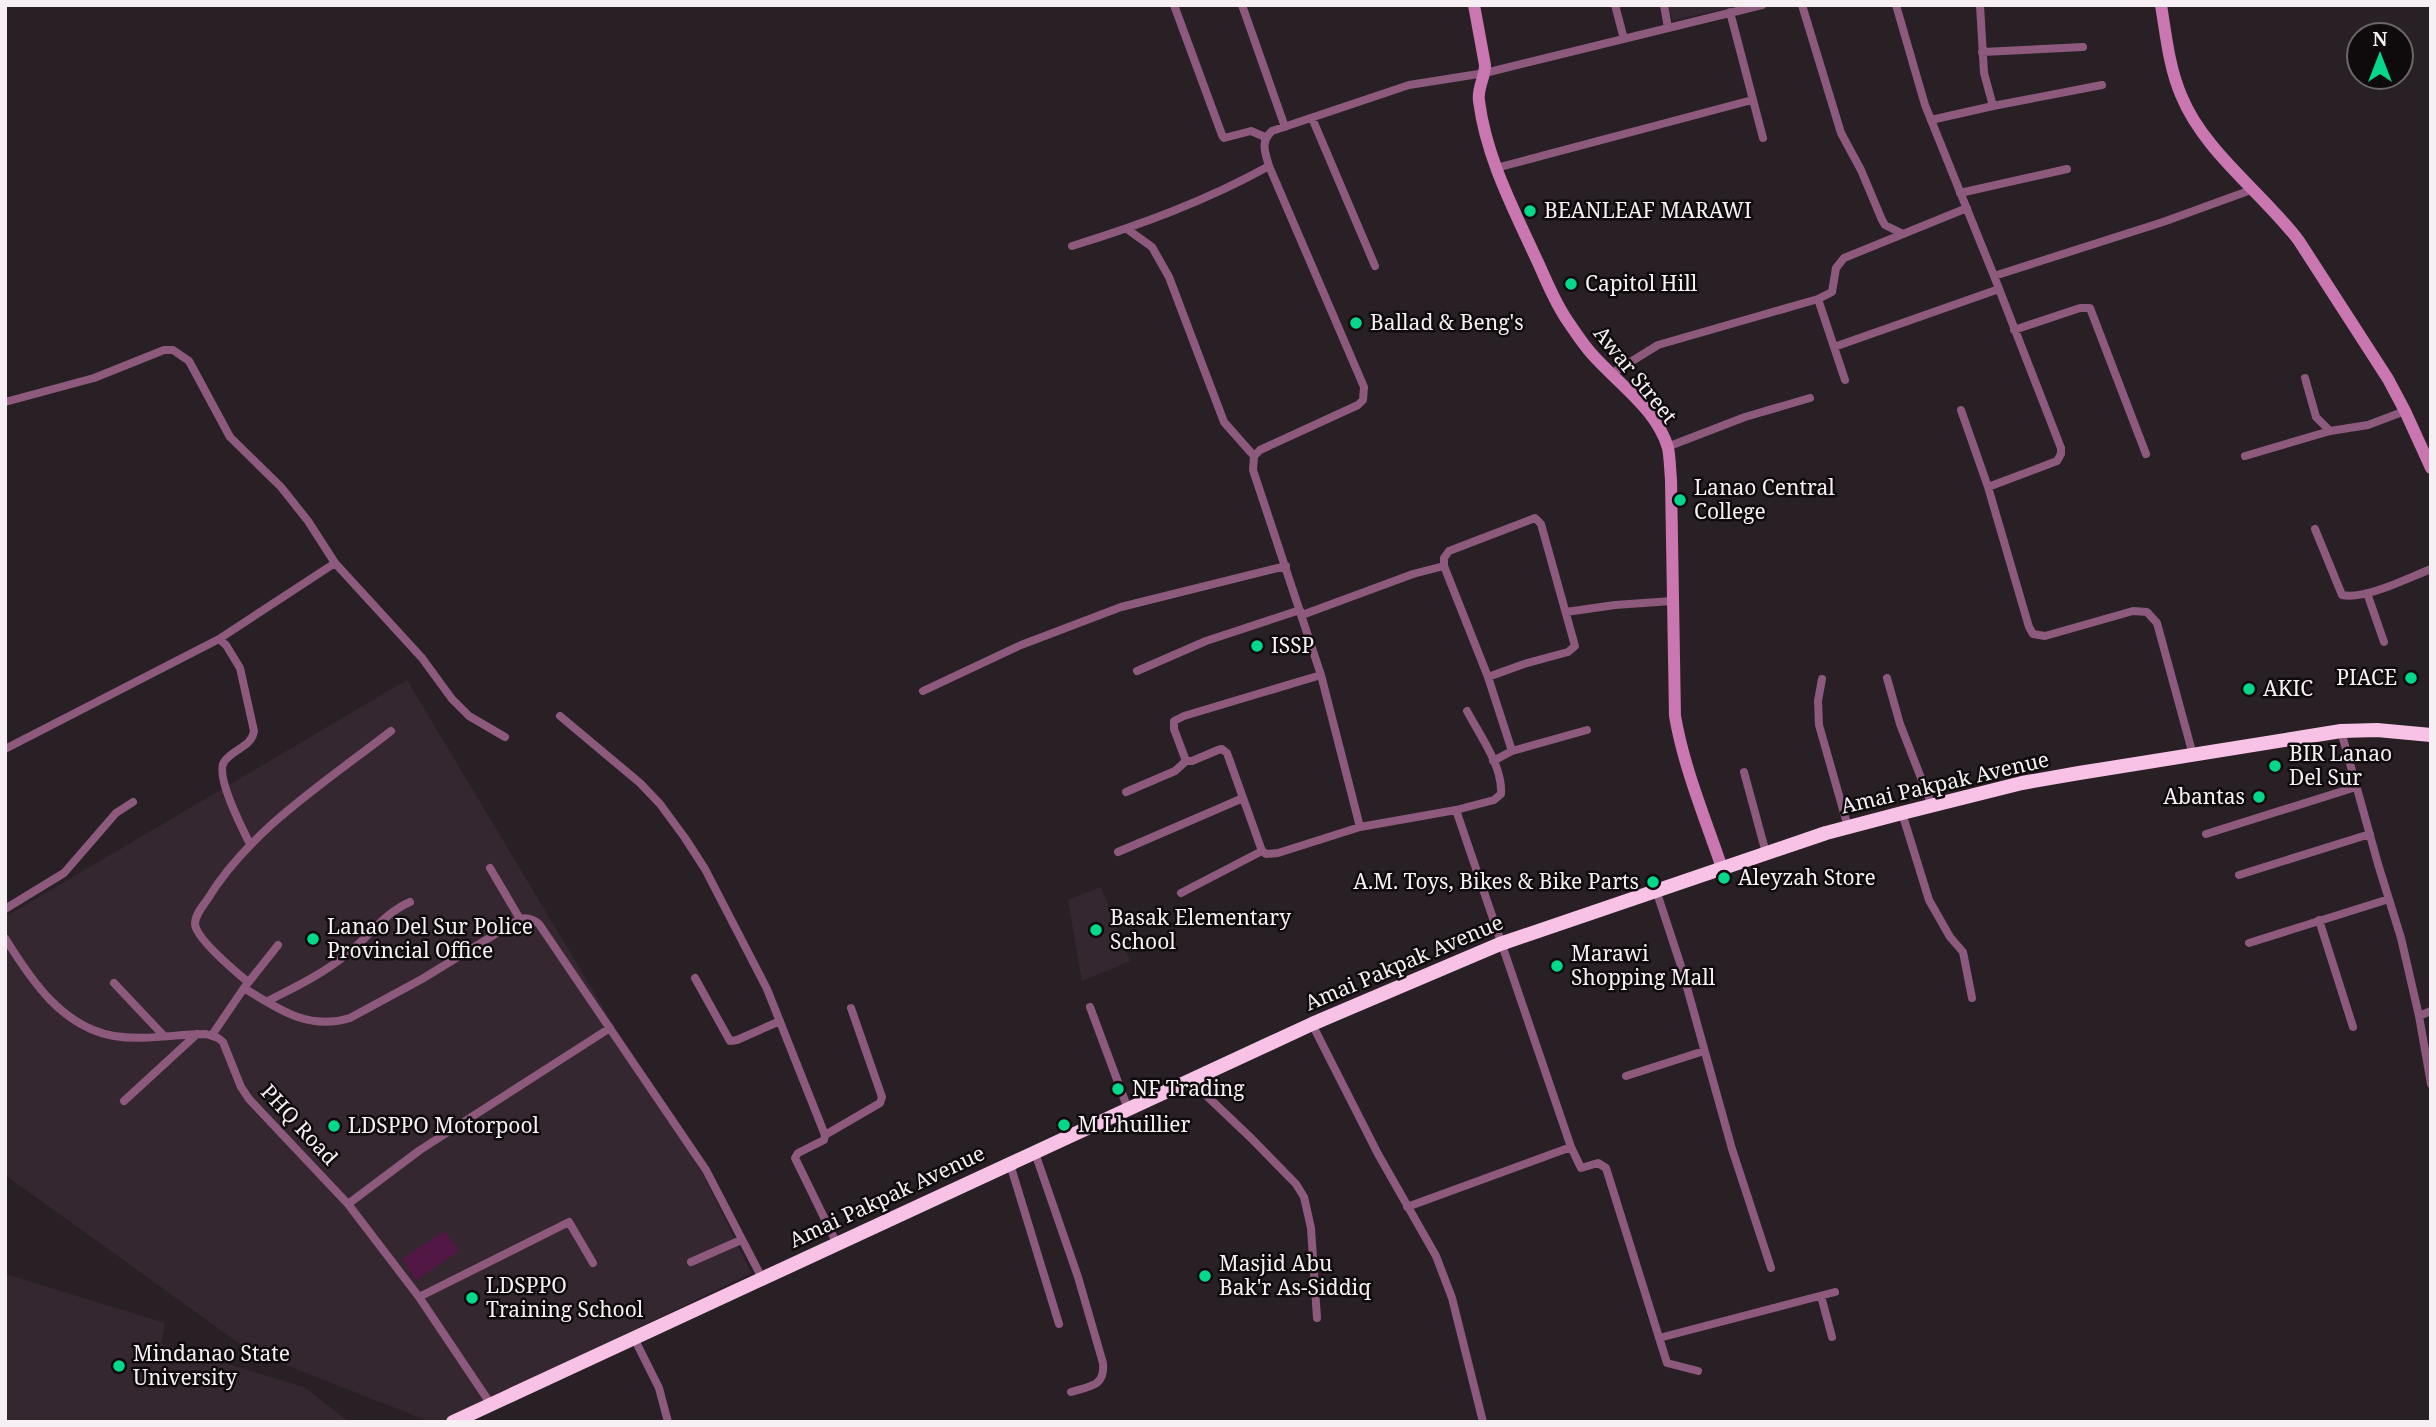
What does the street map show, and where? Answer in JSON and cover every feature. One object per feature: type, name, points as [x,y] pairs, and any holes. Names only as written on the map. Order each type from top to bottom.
[{"type":"highway","name":"Amai Pakpak Avenue","points":[[453,1422],[1312,1024],[1500,944],[1848,827],[2022,783],[2341,732],[2377,730],[2431,735]]},
{"type":"street","points":[[1174,5],[1224,138],[1229,139],[1251,131],[1265,137]]},
{"type":"street","points":[[1242,5],[1285,127]]},
{"type":"street","name":"Awar Street","points":[[1474,5],[1485,73],[1478,91],[1479,101],[1488,143],[1503,188],[1551,296],[1590,352],[1657,426],[1667,447],[1671,480],[1673,683],[1679,738],[1722,868]]},
{"type":"street","points":[[1615,5],[1623,39]]},
{"type":"street","points":[[1664,5],[1668,28]]},
{"type":"street","points":[[1360,827],[1321,675],[1253,470],[1255,456],[1260,450],[1358,405],[1365,394],[1269,166],[1264,150],[1265,137],[1272,131],[1409,85],[1485,73],[1762,5]]},
{"type":"street","points":[[1802,5],[1841,133],[1885,225],[1903,234]]},
{"type":"street","points":[[1896,5],[1931,120],[2061,448],[2057,461],[1988,487]]},
{"type":"street","points":[[1980,5],[1984,73],[1993,106]]},
{"type":"street","points":[[2161,5],[2170,57],[2181,95],[2206,137],[2299,241],[2406,411],[2431,468]]},
{"type":"street","points":[[1730,12],[1763,138]]},
{"type":"street","points":[[1982,52],[2083,47]]},
{"type":"street","points":[[1931,120],[2102,85]]},
{"type":"street","points":[[1496,168],[1752,100]]},
{"type":"street","points":[[1312,117],[1376,267]]},
{"type":"street","points":[[1072,246],[1127,229],[1210,197],[1269,166]]},
{"type":"street","points":[[1960,193],[2067,169]]},
{"type":"street","points":[[1994,276],[2111,240],[2251,190]]},
{"type":"street","points":[[1611,374],[1658,345],[1818,299],[1834,289],[1836,268],[1844,258],[1967,208]]},
{"type":"street","points":[[1127,229],[1152,247],[1158,257],[1169,277],[1224,422],[1255,456]]},
{"type":"street","points":[[1834,347],[1999,289]]},
{"type":"street","points":[[1818,299],[1845,380]]},
{"type":"street","points":[[2014,330],[2080,308],[2090,308],[2146,454]]},
{"type":"street","points":[[5,402],[94,378],[164,350],[173,350],[188,361],[230,437],[281,487],[335,562],[422,658],[452,699],[469,716],[505,737]]},
{"type":"street","points":[[2305,379],[2316,417],[2330,431]]},
{"type":"street","points":[[1667,447],[1745,417],[1810,398]]},
{"type":"street","points":[[1961,410],[1988,487],[2033,634],[2045,636],[2133,611],[2147,612],[2157,623],[2193,755]]},
{"type":"street","points":[[2245,456],[2330,431],[2368,425],[2406,411]]},
{"type":"street","points":[[1489,677],[1572,651],[1575,643],[1541,524],[1535,518],[1449,551],[1444,558],[1444,566],[1489,677],[1512,751]]},
{"type":"street","points":[[2315,529],[2338,592],[2347,597],[2367,593],[2431,569]]},
{"type":"street","points":[[5,749],[219,639],[335,562]]},
{"type":"street","points":[[923,691],[1021,645],[1121,607],[1286,566]]},
{"type":"street","points":[[1136,671],[1206,641],[1444,566]]},
{"type":"street","points":[[2367,593],[2384,642]]},
{"type":"street","points":[[1566,612],[1672,601]]},
{"type":"street","points":[[219,639],[226,645],[240,668],[254,731],[250,740],[225,761],[222,771],[233,807],[250,844]]},
{"type":"street","points":[[1186,761],[1174,729],[1174,721],[1321,675]]},
{"type":"street","points":[[1887,678],[1905,736],[1932,806]]},
{"type":"street","points":[[1822,679],[1817,711],[1819,725],[1848,827]]},
{"type":"street","points":[[1126,792],[1175,771],[1186,761],[1218,750],[1225,751],[1262,851],[1266,854],[1278,853],[1360,827],[1457,810],[1499,797],[1501,787],[1493,761],[1467,711]]},
{"type":"street","points":[[560,716],[640,783],[660,804],[685,838],[726,908],[767,989],[825,1135],[824,1140],[798,1153],[795,1158],[837,1244]]},
{"type":"street","points":[[1493,761],[1512,751],[1587,730]]},
{"type":"street","points":[[391,731],[250,844],[214,888],[195,918],[196,929],[246,985],[268,1001],[310,1022],[338,1022],[422,979],[520,919],[526,917],[539,924],[706,1170],[762,1278]]},
{"type":"street","points":[[2341,732],[2401,938],[2431,1084]]},
{"type":"street","points":[[1744,772],[1766,853]]},
{"type":"street","points":[[2206,834],[2356,787]]},
{"type":"street","points":[[1118,852],[1243,798]]},
{"type":"street","points":[[5,909],[64,873],[116,813],[133,802]]},
{"type":"street","points":[[1457,810],[1500,944],[1571,1147],[1581,1168],[1598,1163],[1606,1168],[1667,1363],[1698,1371]]},
{"type":"street","points":[[1902,813],[1929,900],[1950,937],[1963,952],[1972,998]]},
{"type":"street","points":[[2239,875],[2370,834]]},
{"type":"street","points":[[1181,893],[1262,851]]},
{"type":"street","points":[[490,868],[520,919]]},
{"type":"street","points":[[1656,890],[1770,1268]]},
{"type":"street","points":[[2249,943],[2389,899]]},
{"type":"street","points":[[268,1001],[319,975],[347,954],[393,911],[410,902]]},
{"type":"street","points":[[2319,920],[2353,1027]]},
{"type":"street","points":[[5,938],[38,988],[62,1011],[79,1024],[115,1036],[212,1035],[246,985],[278,945]]},
{"type":"street","points":[[695,978],[730,1041],[780,1021]]},
{"type":"street","points":[[114,983],[164,1036]]},
{"type":"street","points":[[825,1135],[880,1103],[883,1097],[851,1007]]},
{"type":"street","points":[[1090,1007],[1128,1109]]},
{"type":"street","points":[[2419,1016],[2431,1010]]},
{"type":"street","points":[[1312,1024],[1407,1207],[1429,1242],[1452,1298],[1483,1422]]},
{"type":"street","points":[[348,1204],[420,1150],[610,1028]]},
{"type":"street","points":[[124,1101],[198,1034]]},
{"type":"street","name":"PHQ Road","points":[[212,1035],[227,1049],[241,1087],[249,1099],[348,1204],[419,1297],[490,1403]]},
{"type":"street","points":[[1626,1076],[1704,1051]]},
{"type":"street","points":[[1190,1080],[1296,1184],[1304,1197],[1311,1228],[1317,1318]]},
{"type":"street","points":[[1407,1207],[1571,1147]]},
{"type":"street","points":[[1035,1153],[1078,1277],[1103,1363],[1102,1380],[1098,1384],[1071,1392]]},
{"type":"street","points":[[1010,1164],[1059,1324]]},
{"type":"street","points":[[419,1297],[569,1222],[593,1263]]},
{"type":"street","points":[[691,1262],[741,1240]]},
{"type":"street","points":[[1660,1338],[1835,1292]]},
{"type":"street","points":[[1821,1296],[1832,1337]]},
{"type":"street","points":[[634,1338],[659,1388],[668,1422]]},
{"type":"shaded area","points":[[1668,5],[1745,5],[1672,20]]},
{"type":"shaded area","points":[[407,680],[704,1176],[751,1273],[445,1422],[431,1422],[250,1351],[5,1175],[5,917]]},
{"type":"shaded area","name":"Basak Elementary School","points":[[1101,887],[1130,961],[1082,981],[1068,900]]},
{"type":"shaded area","points":[[445,1231],[459,1251],[416,1280],[402,1259]]},
{"type":"shaded area","name":"Mindanao State University","points":[[5,1274],[165,1323],[161,1344],[304,1387],[349,1422],[5,1422]]},
{"type":"place","name":"BEANLEAF MARAWI","points":[[1530,211]]},
{"type":"place","name":"Capitol Hill","points":[[1571,284]]},
{"type":"place","name":"Ballad & Beng's","points":[[1356,323]]},
{"type":"place","name":"Lanao Central College","points":[[1680,500]]},
{"type":"place","name":"ISSP","points":[[1257,646]]},
{"type":"place","name":"PIACE","points":[[2411,678]]},
{"type":"place","name":"AKIC","points":[[2249,689]]},
{"type":"place","name":"BIR Lanao Del Sur","points":[[2275,766]]},
{"type":"place","name":"Abantas","points":[[2259,797]]},
{"type":"place","name":"Aleyzah Store","points":[[1724,878]]},
{"type":"place","name":"A.M. Toys, Bikes & Bike Parts","points":[[1653,882]]},
{"type":"place","name":"Basak Elementary School","points":[[1096,930]]},
{"type":"place","name":"Lanao Del Sur Police Provincial Office","points":[[313,939]]},
{"type":"place","name":"Marawi Shopping Mall","points":[[1557,966]]},
{"type":"place","name":"NF Trading","points":[[1118,1089]]},
{"type":"place","name":"M Lhuillier","points":[[1064,1125]]},
{"type":"place","name":"LDSPPO Motorpool","points":[[334,1126]]},
{"type":"place","name":"Masjid Abu Bak'r As-Siddiq","points":[[1205,1276]]},
{"type":"place","name":"LDSPPO Training School","points":[[472,1298]]},
{"type":"place","name":"Mindanao State University","points":[[119,1366]]}]
